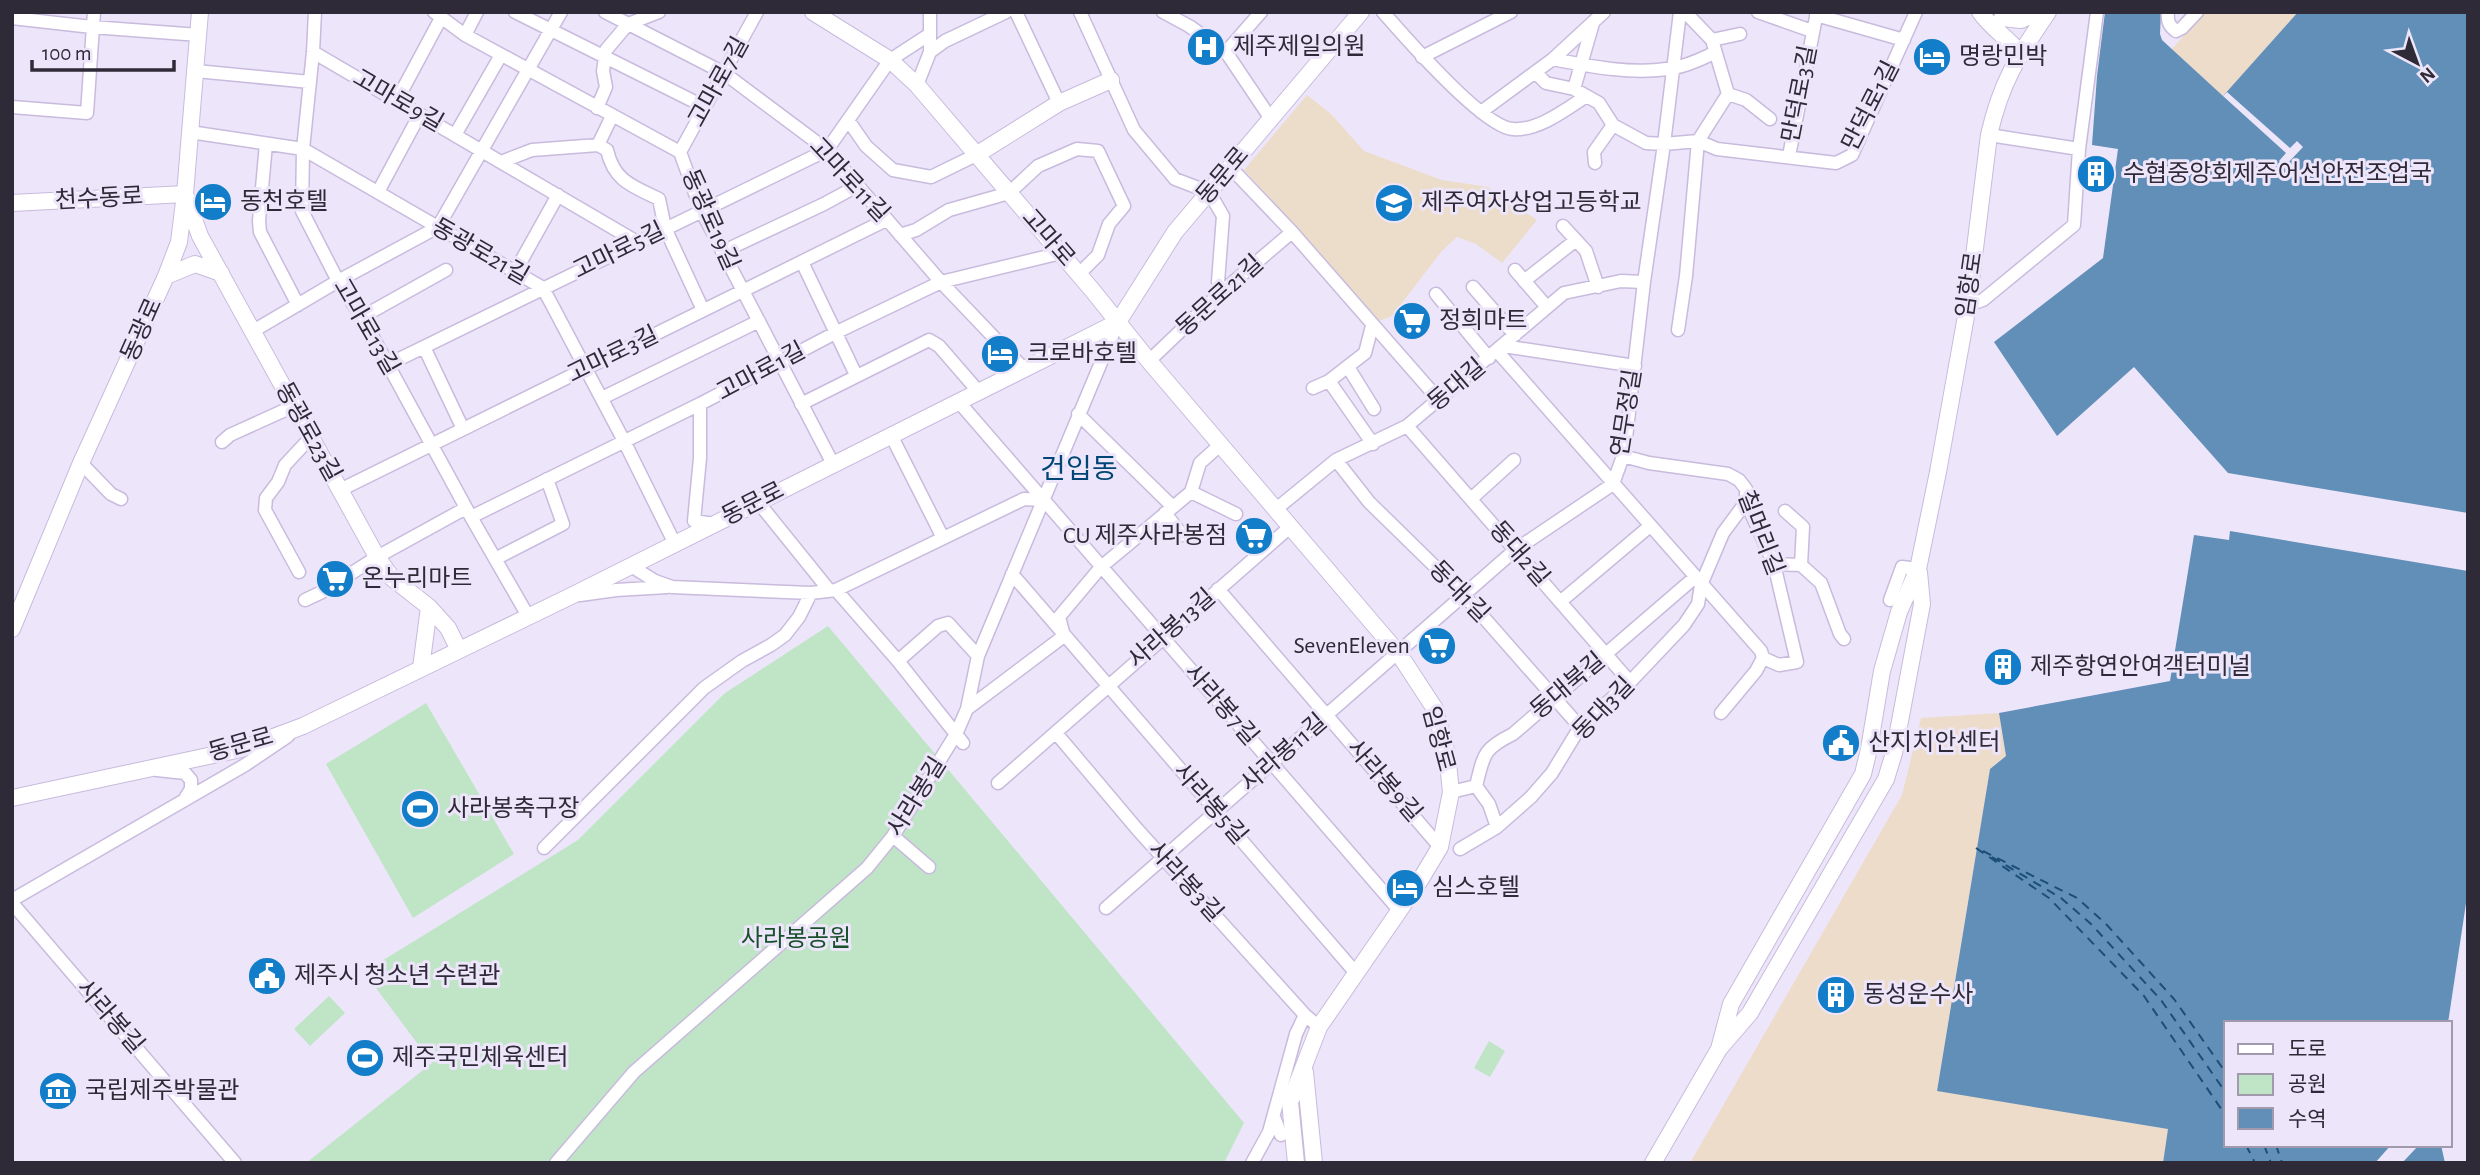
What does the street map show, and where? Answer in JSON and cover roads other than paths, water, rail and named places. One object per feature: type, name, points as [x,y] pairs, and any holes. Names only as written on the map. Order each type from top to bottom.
[{"type":"main road","name":"동광로","points":[[12,629],[81,463],[166,276],[178,242],[185,194],[200,12]]},
{"type":"main road","name":"고마로","points":[[813,12],[890,60],[917,85],[1118,323]]},
{"type":"main road","name":"동문로","points":[[13,797],[241,749],[303,726],[569,597],[1118,323],[1175,232],[1361,12]]},
{"type":"main road","points":[[1980,12],[1992,29],[2008,38]]},
{"type":"main road","points":[[2000,15],[2021,20],[2038,12]]},
{"type":"main road","name":"임항로","points":[[1719,1049],[1731,1004],[1863,774],[1882,671],[1899,612],[1918,569],[1968,305],[1989,135],[2003,88],[2020,53],[2048,12]]},
{"type":"main road","points":[[2000,15],[2008,38],[2020,53]]},
{"type":"main road","points":[[976,155],[1059,103],[1111,80]]},
{"type":"main road","name":"천수동로","points":[[12,203],[185,194]]},
{"type":"main road","name":"동광로23길","points":[[185,194],[200,236],[377,557],[392,578],[429,607],[448,628],[459,650]]},
{"type":"main road","points":[[166,276],[195,264],[221,273]]},
{"type":"main road","name":"임항로","points":[[1118,323],[1399,654],[1435,709],[1447,754],[1451,792],[1440,847],[1319,1027],[1290,1102],[1296,1163]]},
{"type":"main road","name":"임항로","points":[[1653,1163],[1719,1049],[1750,1013],[1886,779],[1894,753],[1922,604],[1918,569]]},
{"type":"main road","points":[[421,668],[429,607]]},
{"type":"main road","name":"임항로","points":[[1304,1066],[1314,1163]]},
{"type":"street","points":[[12,107],[87,113],[94,12]]},
{"type":"street","name":"고마로13길","points":[[315,12],[303,149],[302,211],[338,281],[362,317],[468,513],[528,617]]},
{"type":"street","points":[[465,35],[477,12]]},
{"type":"street","points":[[515,12],[705,107]]},
{"type":"street","points":[[253,331],[438,227],[561,12]]},
{"type":"street","name":"고마로11길","points":[[605,12],[724,73],[827,150],[941,282],[1024,369]]},
{"type":"street","points":[[597,108],[606,87],[603,71],[606,50],[628,24],[659,12]]},
{"type":"street","name":"고마로7길","points":[[680,152],[757,12]]},
{"type":"street","points":[[917,85],[930,52],[930,12]]},
{"type":"street","points":[[930,52],[945,41],[1006,12]]},
{"type":"street","points":[[1016,12],[1059,103]]},
{"type":"street","points":[[1080,12],[1134,130],[1175,179],[1209,192],[1223,216],[1218,282],[1222,291]]},
{"type":"street","points":[[1163,12],[1189,26],[1226,52],[1271,119]]},
{"type":"street","points":[[1226,52],[1261,12]]},
{"type":"street","points":[[1383,12],[1422,57],[1503,128],[1529,128],[1585,97]]},
{"type":"street","points":[[1422,57],[1511,12]]},
{"type":"street","points":[[1481,111],[1553,59],[1604,12]]},
{"type":"street","name":"연무정길","points":[[1683,12],[1713,46],[1728,94]]},
{"type":"street","name":"연무정길","points":[[1399,654],[1515,550],[1613,484],[1623,456],[1672,69],[1683,12]]},
{"type":"street","name":"만덕로3길","points":[[1758,12],[1812,31]]},
{"type":"street","name":"만덕로1길","points":[[1698,141],[1717,149],[1836,163],[1852,155],[1916,12]]},
{"type":"street","points":[[1968,305],[1983,300],[2074,225],[2079,149],[2097,12]]},
{"type":"street","points":[[2168,12],[2167,20],[2176,31],[2197,12]]},
{"type":"street","name":"만덕로3길","points":[[1789,156],[1817,14]]},
{"type":"street","name":"만덕로1길","points":[[1817,14],[1904,40]]},
{"type":"street","points":[[397,100],[437,15]]},
{"type":"street","name":"동광로19길","points":[[437,15],[465,35],[680,152],[701,210],[833,464]]},
{"type":"street","points":[[12,18],[199,35]]},
{"type":"street","points":[[1574,89],[1594,23]]},
{"type":"street","points":[[890,60],[930,34]]},
{"type":"street","points":[[1553,59],[1609,69],[1672,69],[1688,65],[1713,46],[1740,34]]},
{"type":"street","name":"고마로9길","points":[[313,52],[637,242]]},
{"type":"street","points":[[455,135],[501,55]]},
{"type":"street","name":"고마로5길","points":[[387,365],[827,150],[890,60]]},
{"type":"street","points":[[195,71],[310,82]]},
{"type":"street","points":[[1535,72],[1546,83],[1574,89],[1599,103],[1612,125],[1646,143],[1698,141]]},
{"type":"street","points":[[1678,330],[1686,276],[1698,141],[1728,94],[1746,100],[1770,119]]},
{"type":"street","points":[[378,192],[420,114]]},
{"type":"street","points":[[598,145],[612,116]]},
{"type":"street","points":[[848,120],[866,146],[893,170],[931,177],[976,155]]},
{"type":"street","points":[[1595,163],[1594,152],[1612,125]]},
{"type":"street","name":"동광로21길","points":[[190,132],[303,149],[543,288],[675,544]]},
{"type":"street","points":[[1989,135],[2079,149]]},
{"type":"street","points":[[266,144],[260,232],[298,305]]},
{"type":"street","points":[[501,162],[532,150],[598,145],[607,150],[614,171],[625,182],[659,199],[665,228],[703,310]]},
{"type":"street","points":[[900,235],[916,230],[948,210],[1009,193],[1038,166],[1077,149],[1098,150],[1124,206],[1109,224],[1098,255],[1079,274]]},
{"type":"street","points":[[1230,166],[1292,232],[1372,327],[1439,400]]},
{"type":"street","points":[[722,252],[857,186]]},
{"type":"street","points":[[515,272],[558,195]]},
{"type":"street","name":"고마로3길","points":[[340,490],[887,220]]},
{"type":"street","points":[[1563,226],[1586,251],[1598,287]]},
{"type":"street","name":"동문로21길","points":[[1149,361],[1222,291],[1292,232]]},
{"type":"street","points":[[1546,306],[1519,275],[1576,240]]},
{"type":"street","name":"고마로1길","points":[[305,600],[377,557],[547,479],[941,282],[1061,253]]},
{"type":"street","points":[[802,262],[856,375]]},
{"type":"street","points":[[362,317],[446,271]]},
{"type":"street","name":"동대길","points":[[1275,510],[1336,460],[1407,426],[1564,293],[1621,281],[1644,282]]},
{"type":"street","points":[[1474,287],[1515,335]]},
{"type":"street","points":[[1436,295],[1496,352],[1761,651],[1763,658],[1756,671],[1721,713]]},
{"type":"street","points":[[602,398],[759,321]]},
{"type":"street","name":"사라봉길","points":[[556,1163],[634,1072],[867,868],[893,836],[959,738],[978,656],[1118,323]]},
{"type":"street","points":[[1313,388],[1329,381],[1364,353],[1372,327]]},
{"type":"street","points":[[801,404],[929,340],[939,345],[978,391]]},
{"type":"street","points":[[424,347],[463,429]]},
{"type":"street","points":[[1496,352],[1635,366]]},
{"type":"street","points":[[1348,367],[1374,409]]},
{"type":"street","points":[[1329,381],[1373,444]]},
{"type":"street","name":"사라봉7길","points":[[958,401],[1399,910]]},
{"type":"street","points":[[700,404],[700,458],[694,521],[714,524]]},
{"type":"street","points":[[222,443],[230,435],[294,407]]},
{"type":"street","points":[[1078,414],[1169,510],[1182,535]]},
{"type":"street","name":"동대2길","points":[[1407,426],[1630,682]]},
{"type":"street","points":[[891,435],[943,538]]},
{"type":"street","points":[[299,572],[265,510],[266,499],[278,482],[285,465],[311,437]]},
{"type":"street","points":[[967,709],[1064,636],[1059,617],[1101,567],[1191,492],[1200,463],[1220,445]]},
{"type":"street","name":"칠머리길","points":[[1623,456],[1649,464],[1728,474],[1739,480],[1746,489],[1746,502],[1774,564],[1797,662],[1779,665],[1763,658]]},
{"type":"street","name":"동대1길","points":[[1336,460],[1369,502],[1464,595],[1580,727]]},
{"type":"street","points":[[1471,499],[1514,460]]},
{"type":"street","points":[[81,463],[111,494],[121,499]]},
{"type":"street","points":[[495,559],[563,524],[547,479]]},
{"type":"street","points":[[1191,492],[1236,514]]},
{"type":"street","points":[[569,597],[616,590],[672,587],[811,593],[833,590],[1024,499],[1042,500]]},
{"type":"street","points":[[758,502],[898,662],[959,738]]},
{"type":"street","name":"동대3길","points":[[1460,849],[1497,827],[1531,797],[1552,773],[1580,727],[1630,682],[1684,625],[1699,604],[1698,581],[1723,533],[1746,502]]},
{"type":"street","points":[[1785,511],[1803,527],[1801,565]]},
{"type":"street","points":[[1560,602],[1650,526]]},
{"type":"street","name":"사라봉13길","points":[[998,783],[1290,527]]},
{"type":"street","points":[[1774,564],[1801,565],[1821,583],[1844,639]]},
{"type":"street","points":[[631,566],[655,581],[672,587]]},
{"type":"street","points":[[1890,600],[1902,567],[1918,569]]},
{"type":"street","name":"사라봉5길","points":[[1012,574],[1355,972]]},
{"type":"street","name":"동대북길","points":[[1476,786],[1482,762],[1491,745],[1513,734],[1554,697],[1698,581]]},
{"type":"street","name":"사라봉9길","points":[[1218,589],[1440,847]]},
{"type":"street","points":[[544,848],[704,688],[785,635],[799,617],[811,593]]},
{"type":"street","points":[[898,662],[938,626],[948,623],[978,656]]},
{"type":"street","name":"사라봉11길","points":[[1106,908],[1399,654]]},
{"type":"street","points":[[12,902],[186,797],[245,765],[303,726]]},
{"type":"street","name":"사라봉3길","points":[[1056,733],[1164,859],[1319,1027]]},
{"type":"street","points":[[147,769],[185,773],[191,780],[191,789],[186,797]]},
{"type":"street","points":[[1451,792],[1476,786],[1489,804],[1497,827]]},
{"type":"street","points":[[893,836],[929,867]]},
{"type":"street","name":"사라봉길","points":[[12,902],[235,1163]]},
{"type":"street","points":[[1252,1163],[1269,1132],[1296,1034],[1306,1015]]},
{"type":"street","points":[[1274,1117],[1281,1135]]},
{"type":"water","points":[[2105,12],[2161,12],[2162,40],[2223,96],[2298,12],[2468,12],[2468,513],[2228,473],[2134,367],[2057,436],[1994,342],[2103,258],[2118,149],[2092,145]]},
{"type":"water","points":[[2230,531],[2468,571],[2468,890],[2448,1021],[2224,1021],[2224,1147],[2389,1147],[2375,1163],[2163,1163],[2168,1129],[1937,1091],[1990,769],[2006,756],[1999,713],[2170,681],[2194,535],[2229,540]]},
{"type":"water","points":[[2417,1147],[2441,1147],[2445,1163],[2402,1163]]},
{"type":"place","name":"제주제일의원","points":[[1206,47]]},
{"type":"place","name":"명랑민박","points":[[1932,57]]},
{"type":"place","name":"수협중앙회제주어선안전조업국","points":[[2096,174]]},
{"type":"place","name":"동천호텔","points":[[213,202]]},
{"type":"place","name":"제주여자상업고등학교","points":[[1394,203]]},
{"type":"place","name":"정희마트","points":[[1412,321]]},
{"type":"place","name":"크로바호텔","points":[[1000,354]]},
{"type":"place","name":"CU 제주사라봉점","points":[[1254,536]]},
{"type":"place","name":"온누리마트","points":[[335,579]]},
{"type":"place","name":"SevenEleven","points":[[1437,646]]},
{"type":"place","name":"제주항연안여객터미널","points":[[2003,667]]},
{"type":"place","name":"산지치안센터","points":[[1841,743]]},
{"type":"place","name":"사라봉축구장","points":[[420,809]]},
{"type":"place","name":"심스호텔","points":[[1405,888]]},
{"type":"place","name":"제주시 청소년 수련관","points":[[267,976]]},
{"type":"place","name":"동성운수사","points":[[1836,995]]},
{"type":"place","name":"제주국민체육센터","points":[[365,1058]]},
{"type":"place","name":"국립제주박물관","points":[[58,1091]]},
{"type":"district","name":"건입동","points":[[1079,470]]},
{"type":"park label","name":"사라봉공원","points":[[796,939]]}]
